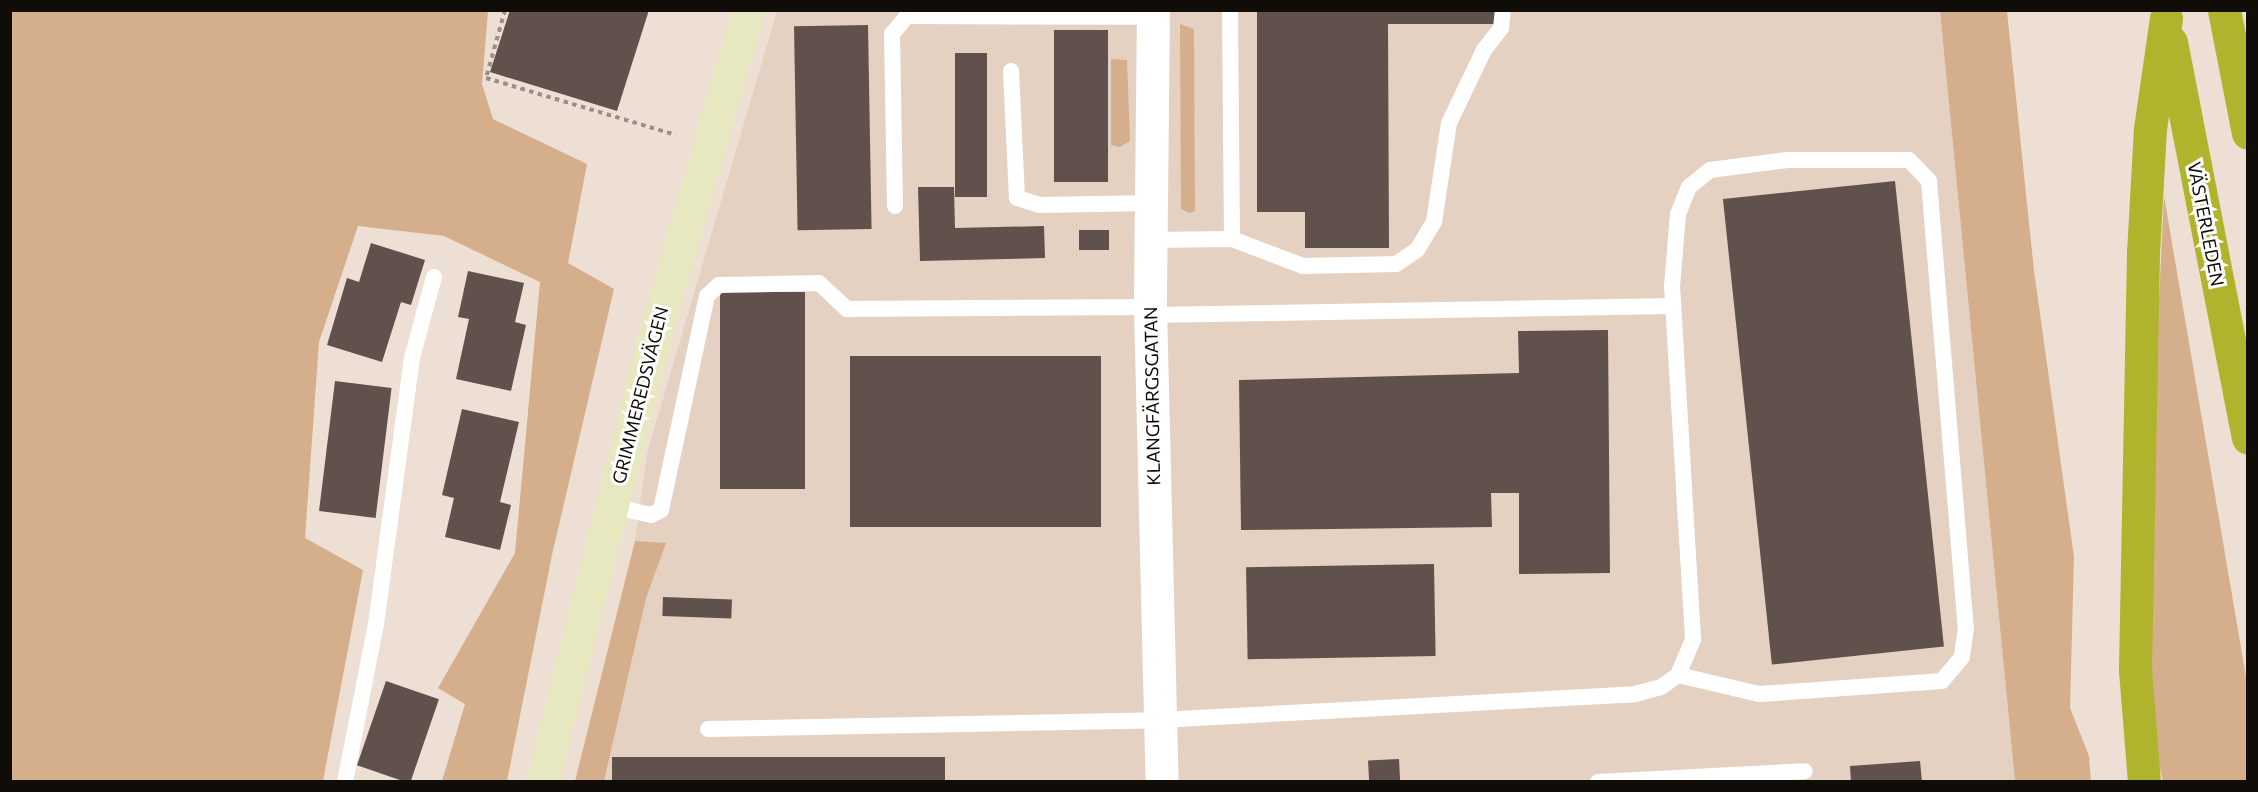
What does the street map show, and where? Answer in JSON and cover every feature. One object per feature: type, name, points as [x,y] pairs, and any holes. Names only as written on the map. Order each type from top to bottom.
[{"type":"highway","points":[[2224,10],[2247,133]]},
{"type":"highway","points":[[2144,782],[2135,670],[2143,253],[2150,129],[2165,14]]},
{"type":"highway","name":"VÄSTERLEDEN","points":[[2165,14],[2247,438]]},
{"type":"street","name":"GRIMMEREDSVÄGEN","points":[[543,782],[612,506],[748,10]]},
{"type":"street","name":"KLANGFÄRGSGATAN","points":[[1153,14],[1149,240],[1162,782]]},
{"type":"lane","points":[[1230,10],[1232,239]]},
{"type":"lane","points":[[1149,240],[1232,239],[1303,266],[1396,264],[1417,250],[1434,222],[1449,123],[1484,50],[1501,28],[1503,10]]},
{"type":"lane","points":[[895,206],[892,34],[907,16],[1153,14]]},
{"type":"lane","points":[[1011,71],[1017,198],[1040,205],[1150,203]]},
{"type":"lane","points":[[708,729],[1160,720],[1635,694],[1661,687],[1678,675],[1693,639],[1673,306],[1678,214],[1689,187],[1710,170],[1787,160],[1874,158],[1909,160],[1929,181],[1966,628],[1962,657],[1942,681],[1760,694],[1727,691],[1678,675]]},
{"type":"lane","points":[[345,782],[376,624],[412,358],[434,277]]},
{"type":"lane","points":[[612,506],[651,515],[661,510],[707,296],[719,285],[819,283],[847,309],[1150,311],[1673,306]]},
{"type":"lane","points":[[1598,782],[1805,771]]},
{"type":"path","points":[[505,10],[486,78],[680,136]]},
{"type":"shaded area","points":[[10,11],[488,11],[482,84],[493,119],[587,164],[568,263],[614,289],[552,555],[507,781],[442,781],[465,704],[438,688],[515,553],[540,282],[444,236],[358,226],[319,342],[305,538],[363,570],[323,781],[11,781]]},
{"type":"shaded area","points":[[777,11],[1940,11],[2015,781],[575,782],[635,541],[647,453]]},
{"type":"shaded area","points":[[1940,11],[2007,11],[2034,271],[2074,557],[2070,708],[2089,756],[2091,781],[2015,781]]},
{"type":"shaded area","points":[[1180,24],[1194,29],[1195,211],[1189,213],[1181,209]]},
{"type":"shaded area","points":[[1111,59],[1127,60],[1130,141],[1120,147],[1111,145]]},
{"type":"shaded area","points":[[2164,196],[2247,683],[2248,781],[2163,782],[2149,716],[2146,568]]},
{"type":"shaded area","points":[[635,541],[666,543],[646,598],[604,781],[575,781]]},
{"type":"building","points":[[510,10],[649,10],[617,111],[490,72]]},
{"type":"building","points":[[1257,10],[1496,10],[1496,24],[1388,24],[1389,248],[1305,248],[1305,212],[1257,212]]},
{"type":"building","points":[[868,25],[872,229],[798,230],[794,26]]},
{"type":"building","points":[[1054,30],[1108,30],[1108,182],[1054,182]]},
{"type":"building","points":[[955,53],[987,53],[987,197],[955,197]]},
{"type":"building","points":[[1895,181],[1944,646],[1772,665],[1723,199]]},
{"type":"building","points":[[918,187],[954,187],[955,228],[1044,226],[1045,258],[920,261]]},
{"type":"building","points":[[1079,230],[1109,230],[1109,250],[1079,250]]},
{"type":"building","points":[[371,243],[425,260],[411,305],[401,302],[382,362],[327,345],[347,278],[359,282]]},
{"type":"building","points":[[468,271],[524,283],[515,322],[526,325],[511,391],[456,379],[469,319],[458,317]]},
{"type":"building","points":[[720,292],[805,292],[805,489],[720,489]]},
{"type":"building","points":[[1608,330],[1610,573],[1519,574],[1519,493],[1491,493],[1492,527],[1241,530],[1239,380],[1519,373],[1518,331]]},
{"type":"building","points":[[850,356],[1101,356],[1101,527],[850,527]]},
{"type":"building","points":[[335,381],[392,388],[376,518],[319,511]]},
{"type":"building","points":[[462,409],[519,422],[500,502],[511,505],[500,550],[445,537],[454,498],[442,495]]},
{"type":"building","points":[[1434,564],[1436,656],[1248,659],[1246,567]]},
{"type":"building","points":[[663,597],[732,599],[731,618],[662,616]]},
{"type":"building","points":[[386,681],[439,699],[410,782],[357,765]]},
{"type":"building","points":[[612,757],[945,757],[945,782],[612,782]]},
{"type":"building","points":[[1399,759],[1400,781],[1369,782],[1368,761]]},
{"type":"building","points":[[1920,761],[1922,782],[1851,782],[1850,766]]}]
